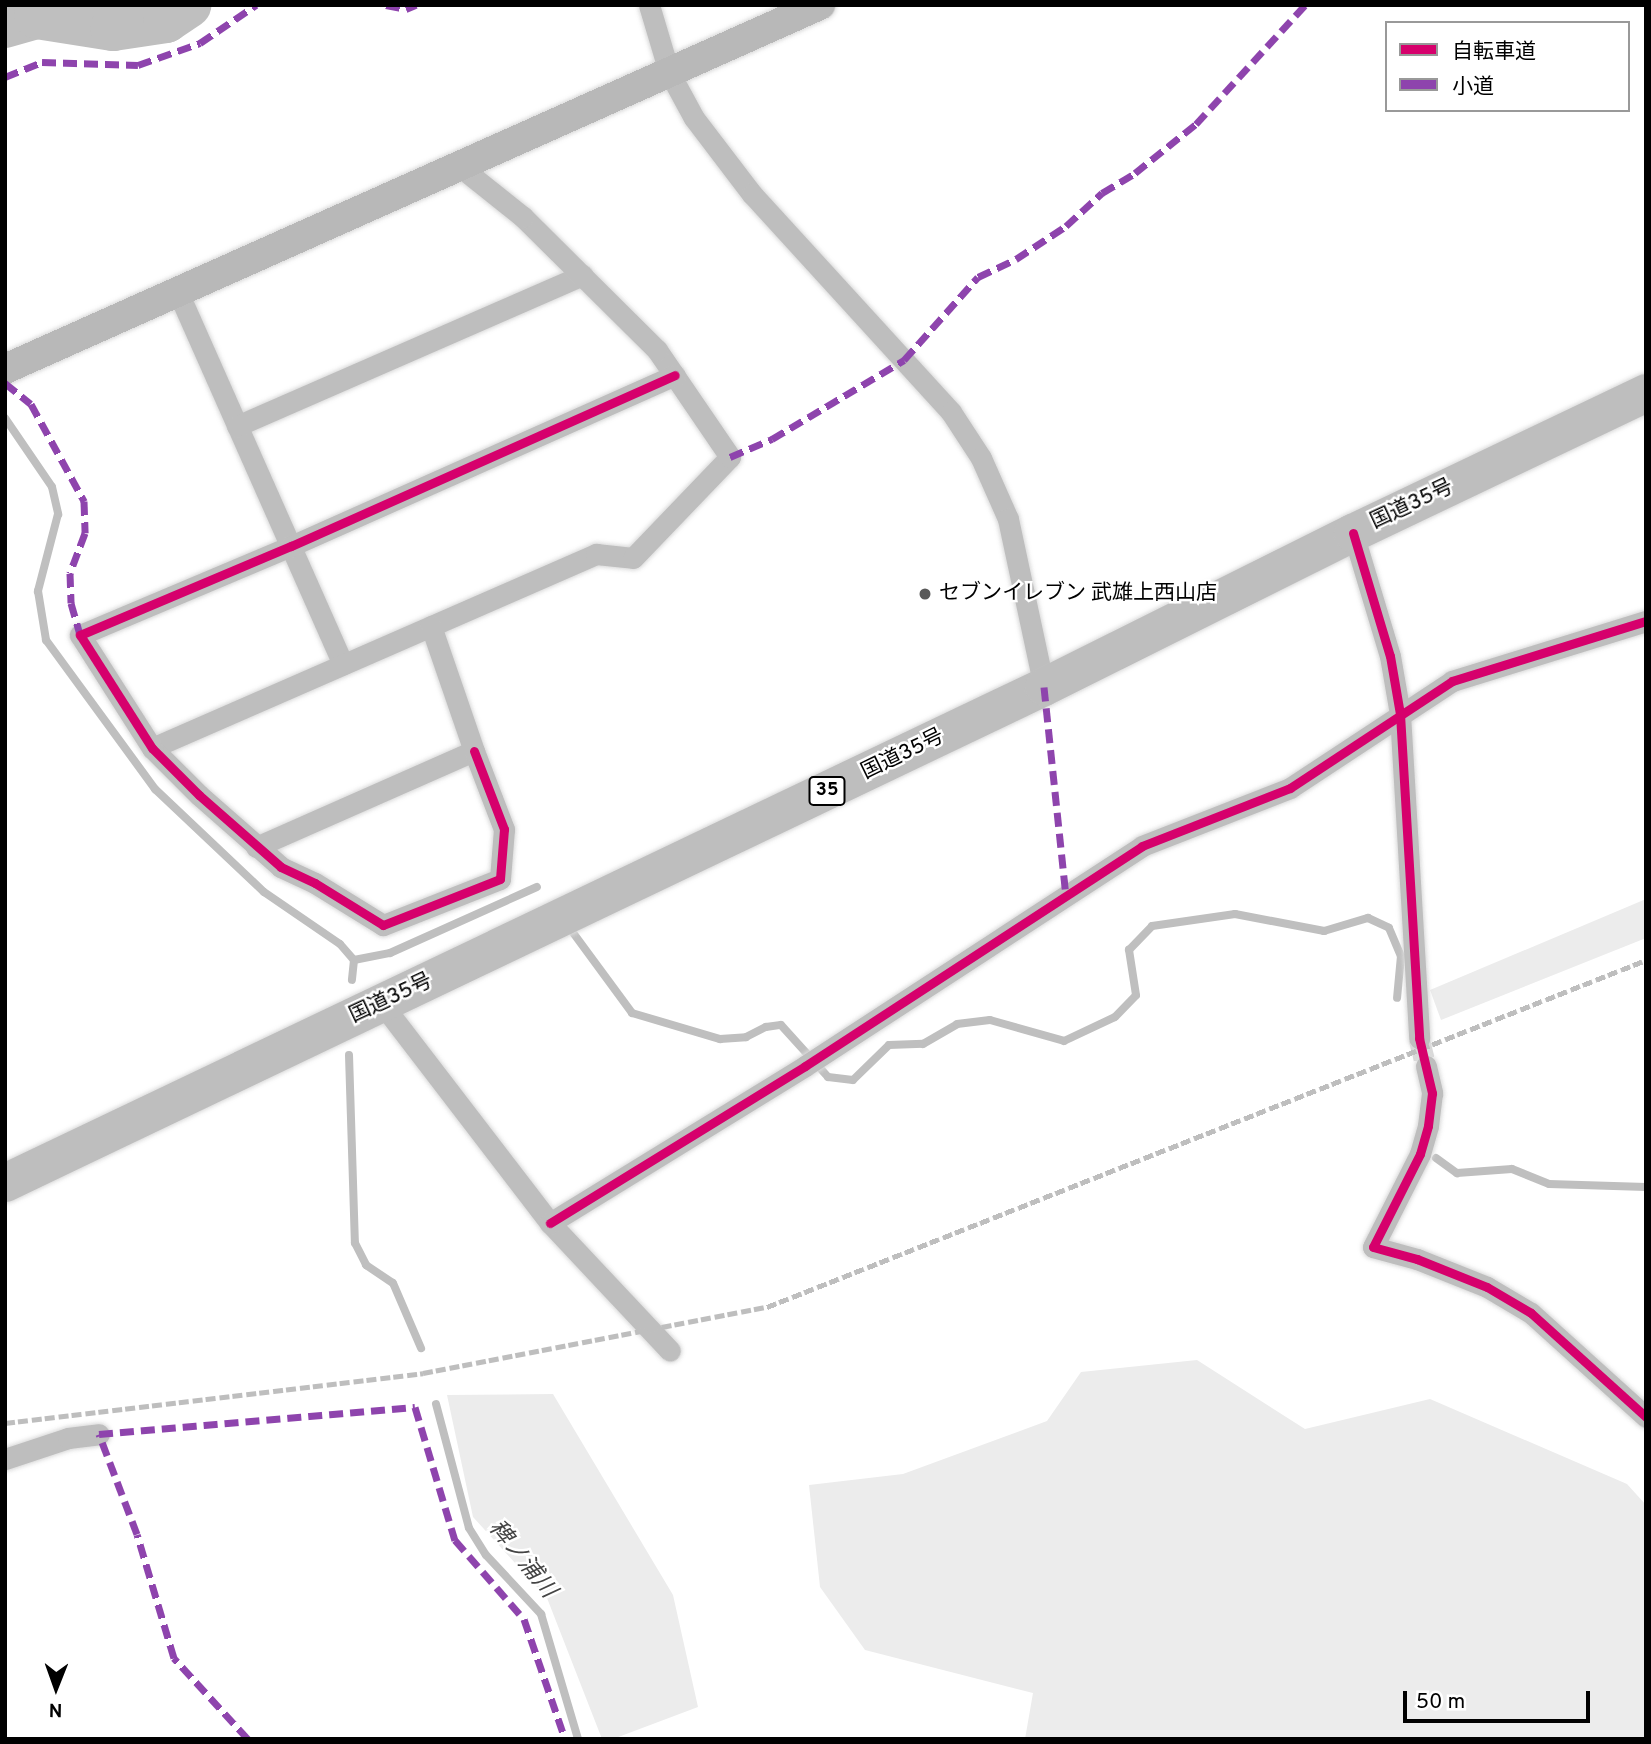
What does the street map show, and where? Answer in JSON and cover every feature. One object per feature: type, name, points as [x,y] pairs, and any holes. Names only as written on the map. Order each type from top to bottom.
[{"type":"highway","name":"国道35号","points":[[5,1183],[1044,687],[1353,533],[1646,393]]},
{"type":"street","points":[[649,5],[669,72],[694,118],[752,194],[951,412],[981,458],[1008,519],[1044,687]]},
{"type":"street","points":[[5,369],[820,5]]},
{"type":"street","points":[[152,748],[596,554],[634,558],[730,457],[657,350],[523,217],[460,166]]},
{"type":"street","points":[[237,426],[582,275]]},
{"type":"street","points":[[178,292],[343,664]]},
{"type":"street","points":[[430,626],[504,829],[499,879],[383,925],[315,883],[281,867],[199,795],[152,748],[80,635],[291,546],[675,375]]},
{"type":"street","points":[[1353,533],[1390,656],[1399,714],[1419,1038]]},
{"type":"street","points":[[550,1223],[805,1066],[1142,846],[1290,788],[1452,681],[1646,621]]},
{"type":"street","points":[[256,847],[474,751]]},
{"type":"street","points":[[382,1004],[550,1223],[670,1351]]},
{"type":"street","points":[[1426,1066],[1432,1093],[1428,1126],[1420,1154],[1373,1247],[1417,1259],[1487,1287],[1531,1313],[1646,1418]]},
{"type":"street","points":[[5,1458],[68,1438],[99,1434]]},
{"type":"shaded area","points":[[1646,899],[1646,938],[1441,1020],[1430,990]]},
{"type":"shaded area","points":[[1197,1360],[1305,1429],[1430,1399],[1627,1484],[1646,1505],[1646,1739],[1025,1739],[1033,1693],[865,1650],[820,1587],[809,1485],[903,1474],[1047,1421],[1081,1372]]},
{"type":"shaded area","points":[[553,1394],[673,1595],[698,1707],[613,1739],[602,1739],[547,1598],[473,1517],[447,1395]]},
{"type":"waterway","points":[[5,25],[37,16],[113,28],[166,20],[188,5]]},
{"type":"waterway","name":"稗ノ浦川","points":[[5,418],[52,487],[58,514],[38,591],[46,640],[155,789],[264,892],[340,944],[354,960],[352,980]]},
{"type":"waterway","points":[[354,960],[390,953],[537,887]]},
{"type":"waterway","points":[[574,934],[632,1013],[720,1039],[746,1037],[766,1027],[781,1025],[828,1077],[853,1080],[889,1045],[923,1044],[957,1024],[990,1020],[1064,1041],[1115,1017],[1136,995],[1129,950],[1152,926],[1235,914],[1324,931],[1368,918],[1389,928],[1401,956],[1397,998]]},
{"type":"waterway","name":"稗ノ浦川","points":[[349,1055],[355,1243],[366,1265],[393,1283],[421,1348]]},
{"type":"waterway","points":[[1436,1158],[1457,1173],[1512,1169],[1549,1184],[1646,1187]]},
{"type":"waterway","name":"稗ノ浦川","points":[[436,1404],[469,1528],[486,1555],[541,1614],[578,1739]]},
{"type":"tunnel","points":[[1419,1038],[1426,1066]]},
{"type":"railway","points":[[5,1423],[423,1373],[767,1307],[1646,960]]},
{"type":"marked path","points":[[5,77],[42,62],[138,65],[200,43],[256,5]]},
{"type":"marked path","points":[[386,5],[406,9],[416,5]]},
{"type":"marked path","points":[[730,457],[772,439],[904,360],[978,277],[1016,259],[1066,226],[1102,193],[1135,173],[1196,124],[1305,5]]},
{"type":"marked path","points":[[5,383],[31,404],[84,501],[85,533],[70,573],[71,603],[80,635]]},
{"type":"marked path","points":[[1044,687],[1066,897]]},
{"type":"marked path","points":[[248,1739],[174,1658],[137,1534],[99,1434],[415,1407],[455,1540],[524,1619],[565,1739]]},
{"type":"cycle path","points":[[474,751],[504,829],[500,879],[383,925],[315,883],[281,867],[199,795],[152,748],[80,635],[291,546],[675,375]]},
{"type":"cycle path","points":[[1353,533],[1390,656],[1400,714],[1419,1038],[1432,1093],[1428,1126],[1420,1154],[1373,1247],[1417,1259],[1487,1287],[1531,1313],[1646,1417]]},
{"type":"cycle path","points":[[550,1223],[805,1066],[1142,846],[1290,788],[1452,681],[1646,621]]},
{"type":"place","name":"セブンイレブン 武雄上西山店","points":[[925,594]]}]
